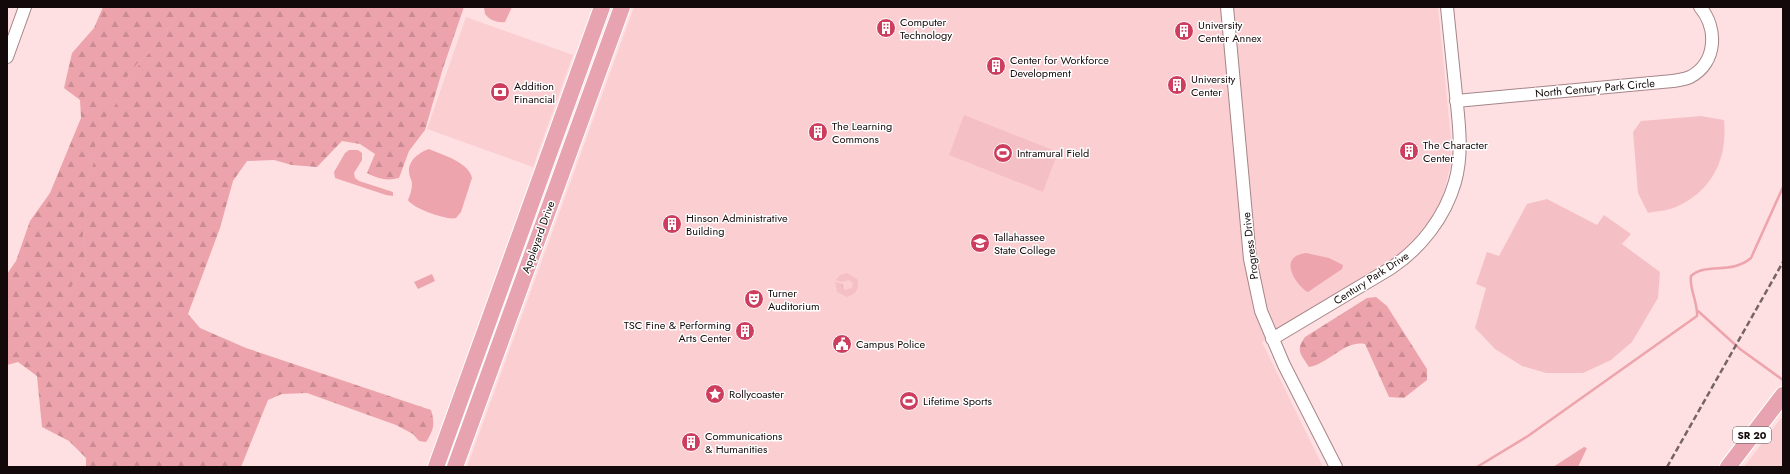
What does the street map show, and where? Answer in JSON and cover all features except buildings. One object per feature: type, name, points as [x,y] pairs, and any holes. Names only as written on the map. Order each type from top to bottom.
[{"type":"main road","name":"Appleyard Drive","points":[[436,467],[602,7]]},
{"type":"main road","name":"Appleyard Drive","points":[[455,467],[622,7]]},
{"type":"main road","name":"SR 20","points":[[1728,467],[1780,399]]},
{"type":"street","points":[[7,57],[25,7]]},
{"type":"street","name":"Progress Drive","points":[[1227,7],[1250,259],[1261,312],[1272,339],[1336,467]]},
{"type":"street","name":"Century Park Drive","points":[[1272,339],[1393,267],[1408,256],[1432,229],[1442,214],[1455,182],[1459,147],[1447,7]]},
{"type":"street","name":"North Century Park Circle","points":[[1456,101],[1677,80],[1689,77],[1703,65],[1709,55],[1713,40],[1712,28],[1706,14],[1700,7]]},
{"type":"street","points":[[583,60],[604,58]]},
{"type":"street","points":[[541,177],[558,183]]},
{"type":"street","points":[[477,354],[494,360]]},
{"type":"shaded area","points":[[484,7],[512,7],[505,22],[502,22],[494,21],[489,18],[485,14]]},
{"type":"shaded area","name":"Tallahassee State College","points":[[634,7],[1438,7],[1451,140],[1451,163],[1439,207],[1425,230],[1399,257],[1262,342],[1323,467],[467,467]]},
{"type":"shaded area","name":"Addition Financial","points":[[466,17],[573,55],[533,167],[427,129]]},
{"type":"shaded area","points":[[429,149],[461,163],[470,172],[472,178],[461,212],[456,218],[446,218],[430,213],[416,207],[408,200],[412,186],[409,175],[410,164],[418,154]]},
{"type":"shaded area","points":[[349,150],[358,150],[362,153],[362,160],[354,173],[355,178],[359,181],[393,192],[393,196],[335,178],[334,172],[345,153]]},
{"type":"shaded area","points":[[1306,253],[1329,258],[1343,265],[1342,269],[1308,292],[1298,283],[1291,269],[1293,258]]},
{"type":"shaded area","points":[[432,274],[435,281],[418,289],[414,282]]},
{"type":"shaded area","points":[[1781,418],[1783,419],[1783,467],[1744,467]]},
{"type":"shaded area","points":[[1584,447],[1587,448],[1578,467],[1553,467]]},
{"type":"green space","points":[[103,7],[464,7],[443,68],[425,130],[409,151],[399,178],[383,179],[367,173],[375,154],[360,144],[342,141],[317,167],[292,165],[274,160],[247,161],[233,181],[220,228],[188,314],[200,328],[246,348],[431,410],[433,426],[431,434],[426,442],[419,441],[413,434],[396,425],[307,393],[282,394],[268,400],[241,467],[86,467],[86,458],[69,441],[42,427],[37,376],[18,362],[7,365],[7,274],[16,261],[30,221],[50,193],[81,118],[80,100],[64,88],[72,53],[94,28]]},
{"type":"green space","name":"Intramural Field","points":[[964,115],[1058,152],[1043,192],[949,155]]},
{"type":"green space","points":[[1701,116],[1724,120],[1725,134],[1723,148],[1715,172],[1708,183],[1689,200],[1673,208],[1648,213],[1638,193],[1633,132],[1641,121]]},
{"type":"green space","points":[[1547,199],[1597,225],[1604,215],[1631,234],[1622,244],[1660,272],[1658,298],[1632,342],[1611,360],[1583,373],[1546,373],[1522,366],[1495,349],[1475,328],[1486,288],[1476,284],[1487,252],[1499,256],[1527,204]]},
{"type":"green space","points":[[847,273],[857,279],[858,288],[853,295],[847,297],[837,292],[835,282],[842,284],[845,290],[852,288],[853,283],[849,280],[842,282],[836,280],[840,275]]},
{"type":"green space","points":[[1376,297],[1387,306],[1427,369],[1427,380],[1404,398],[1389,397],[1365,344],[1350,345],[1323,362],[1309,367],[1300,352],[1300,346],[1305,337],[1367,298]]},
{"type":"waterway","points":[[7,359],[60,307],[77,280],[86,259],[84,237],[88,179],[101,129],[130,74],[176,19]]},
{"type":"waterway","points":[[1477,467],[1528,436],[1697,316],[1691,286],[1691,276],[1704,270],[1735,266],[1751,258],[1783,187]]},
{"type":"waterway","points":[[1698,311],[1740,349],[1783,380]]},
{"type":"railway","points":[[1667,467],[1783,262]]},
{"type":"place","name":"Computer Technology","points":[[886,28]]},
{"type":"place","name":"University Center Annex","points":[[1184,31]]},
{"type":"place","name":"Center for Workforce Development","points":[[996,66]]},
{"type":"place","name":"University Center","points":[[1177,85]]},
{"type":"place","name":"Addition Financial","points":[[500,92]]},
{"type":"place","name":"The Learning Commons","points":[[818,132]]},
{"type":"place","name":"The Character Center","points":[[1409,151]]},
{"type":"place","name":"Intramural Field","points":[[1003,153]]},
{"type":"place","name":"Hinson Administrative Building","points":[[672,224]]},
{"type":"place","name":"Tallahassee State College","points":[[980,243]]},
{"type":"place","name":"Turner Auditorium","points":[[754,299]]},
{"type":"place","name":"TSC Fine & Performing Arts Center","points":[[745,331]]},
{"type":"place","name":"Campus Police","points":[[842,344]]},
{"type":"place","name":"Rollycoaster","points":[[715,394]]},
{"type":"place","name":"Lifetime Sports","points":[[909,401]]},
{"type":"place","name":"Communications & Humanities","points":[[691,442]]}]
